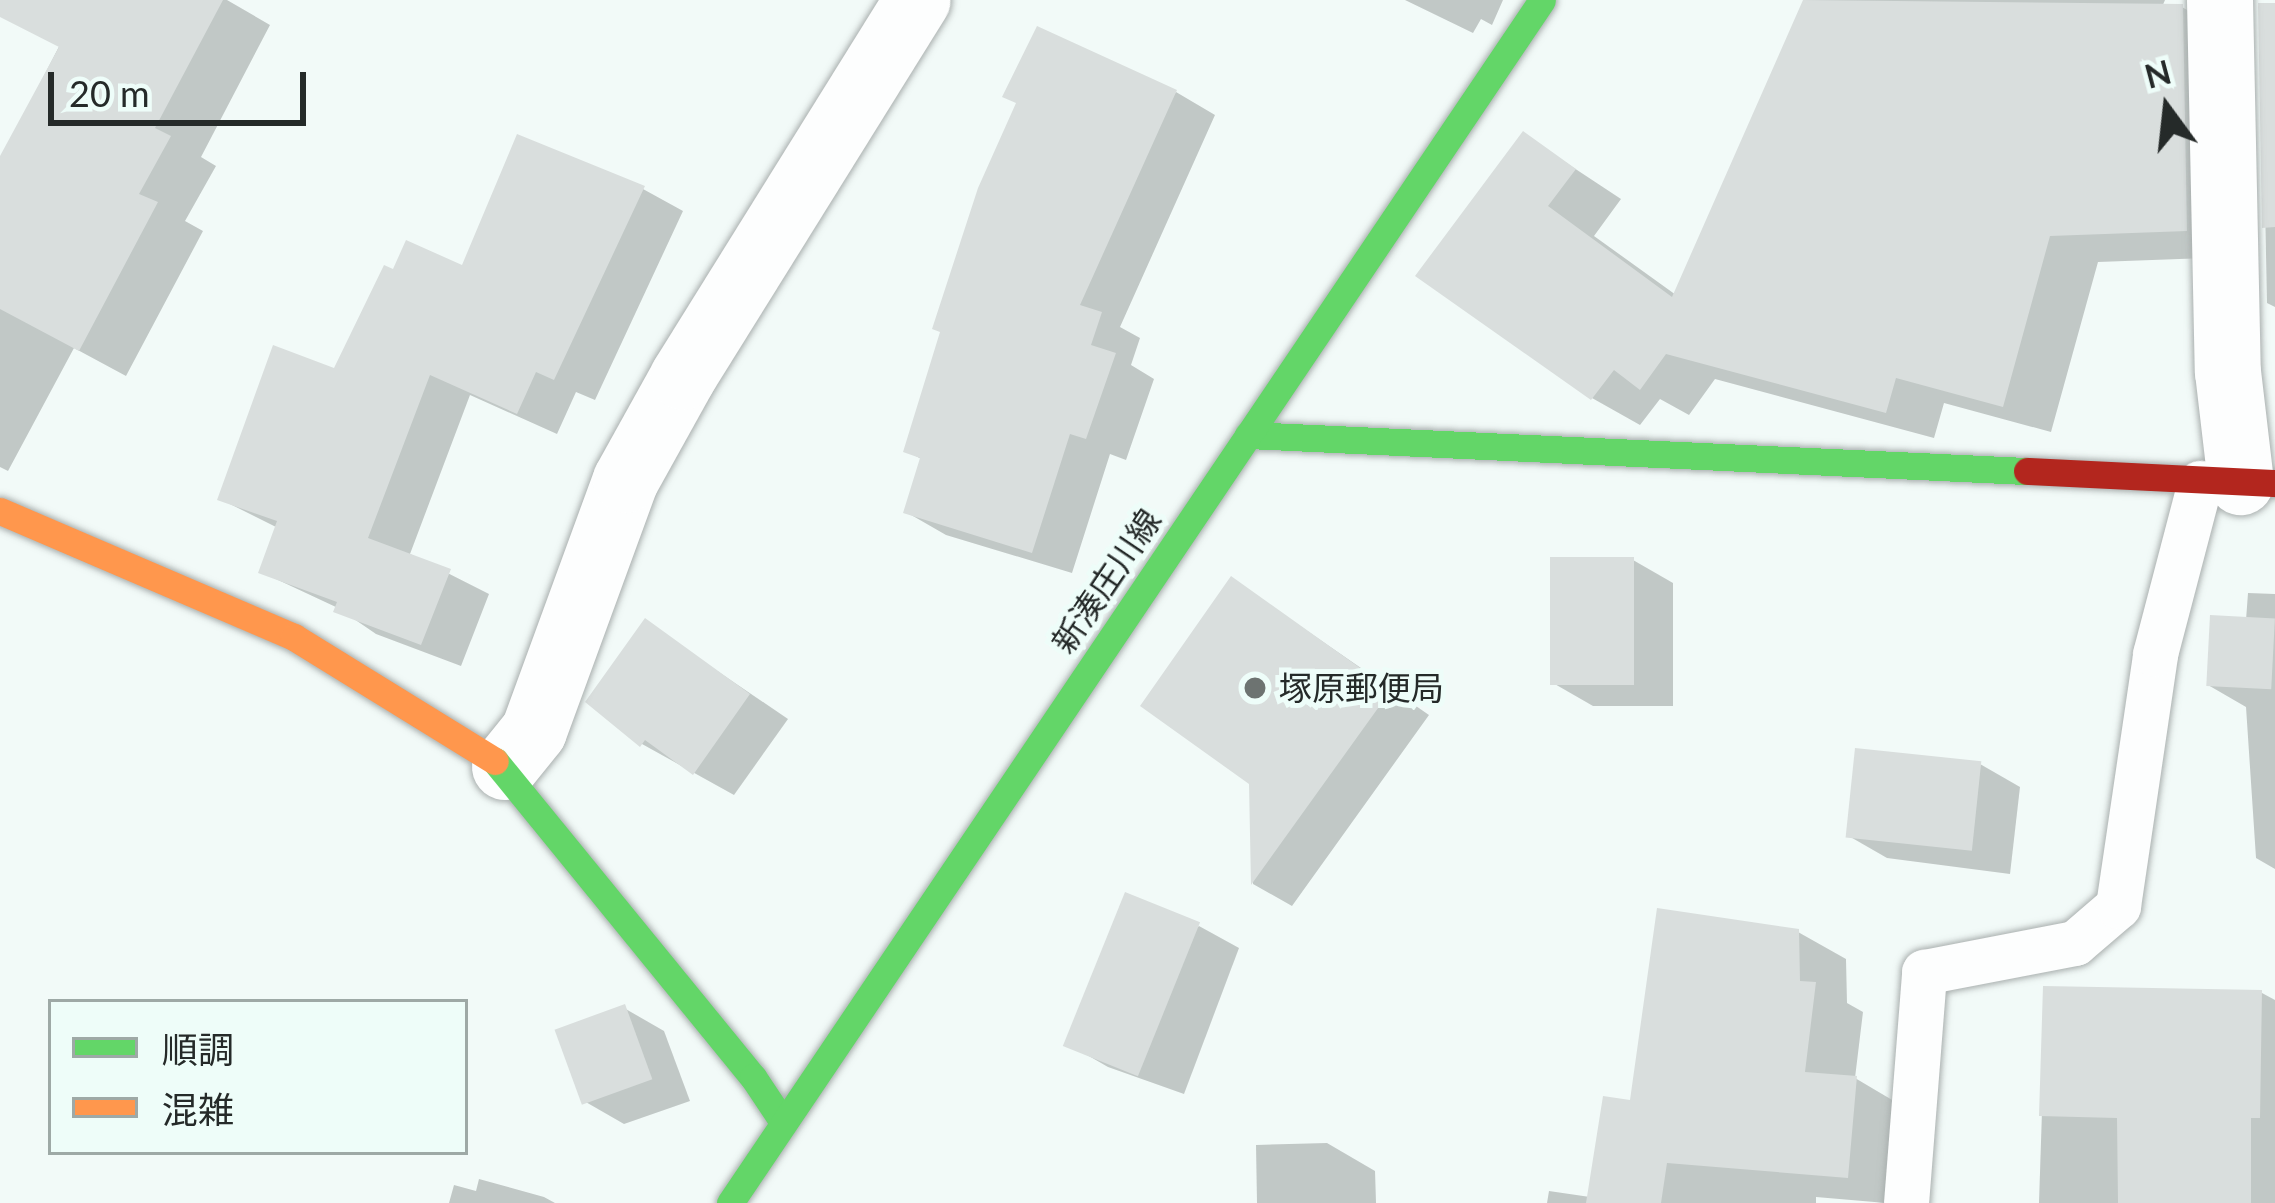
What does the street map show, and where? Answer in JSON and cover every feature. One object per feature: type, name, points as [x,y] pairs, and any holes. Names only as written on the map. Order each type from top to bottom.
[{"type":"street","points":[[505,767],[534,731],[626,480],[683,377],[917,0]]},
{"type":"street","name":"新湊庄川線","points":[[730,1203],[1542,0]]},
{"type":"street","points":[[1248,435],[2239,482],[2228,372],[2220,0]]},
{"type":"street","points":[[0,511],[294,638],[505,767],[753,1077],[783,1123]]},
{"type":"lane","points":[[1906,1203],[1924,972],[2075,943],[2118,906],[2155,654],[2239,482]]},
{"type":"building","points":[[0,0],[223,0],[155,128],[171,136],[139,194],[158,202],[79,351],[0,309],[0,156],[59,47],[0,17]]},
{"type":"building","points":[[1803,0],[2183,4],[2187,231],[2050,236],[2003,407],[1896,378],[1886,413],[1666,354],[1640,390],[1614,370],[1591,400],[1415,276],[1523,131],[1576,169],[1548,206],[1672,297]]},
{"type":"building","points":[[2258,3],[2275,3],[2275,227],[2262,228]]},
{"type":"building","points":[[1037,26],[1177,90],[1080,305],[1102,312],[1091,345],[1116,353],[1086,439],[1070,434],[1032,553],[903,513],[920,458],[903,452],[940,332],[932,329],[978,188],[1016,103],[1002,97]]},
{"type":"building","points":[[517,134],[645,186],[554,380],[536,372],[517,414],[430,375],[368,538],[451,569],[421,645],[333,612],[337,602],[258,573],[277,521],[217,500],[273,345],[334,368],[384,265],[393,269],[406,240],[462,265]]},
{"type":"building","points":[[1550,557],[1634,557],[1634,685],[1550,685]]},
{"type":"building","points":[[1231,576],[1391,690],[1251,885],[1249,784],[1140,706]]},
{"type":"building","points":[[2210,615],[2275,618],[2271,689],[2206,686]]},
{"type":"building","points":[[645,618],[750,694],[693,775],[645,740],[640,747],[585,702]]},
{"type":"building","points":[[1855,748],[1981,761],[1972,851],[1846,838]]},
{"type":"building","points":[[1125,892],[1200,922],[1138,1076],[1063,1046]]},
{"type":"building","points":[[1657,908],[1799,929],[1800,981],[1816,982],[1805,1072],[1857,1076],[1848,1178],[1667,1163],[1661,1203],[1586,1203],[1603,1096],[1630,1100]]},
{"type":"building","points":[[2043,986],[2262,990],[2260,1118],[2251,1118],[2251,1203],[2118,1203],[2117,1118],[2039,1116]]},
{"type":"building","points":[[625,1004],[652,1079],[582,1105],[555,1030]]},
{"type":"traffic: fast","points":[[730,1203],[1542,0]]},
{"type":"traffic: fast","points":[[1248,435],[2027,471]]},
{"type":"traffic: fast","points":[[495,761],[753,1077],[783,1122]]},
{"type":"traffic: slow","points":[[0,511],[294,637],[495,761]]},
{"type":"traffic: jam","points":[[2027,471],[2275,483]]},
{"type":"place","name":"塚原郵便局","points":[[1255,688]]}]
